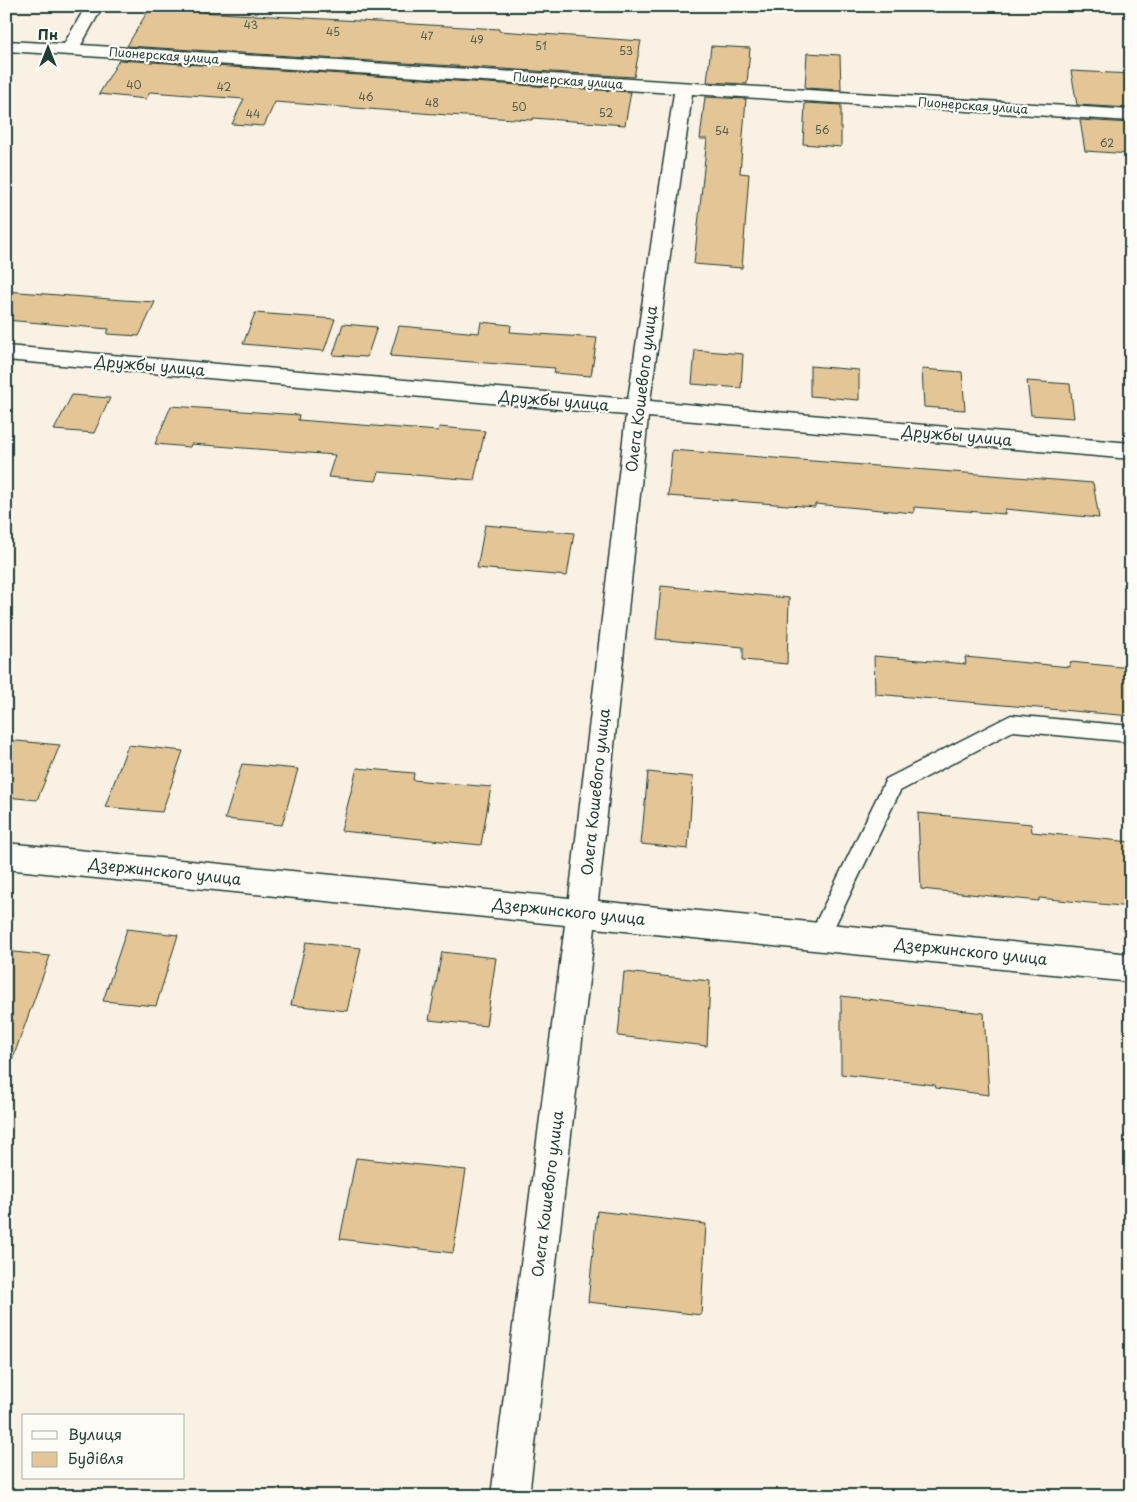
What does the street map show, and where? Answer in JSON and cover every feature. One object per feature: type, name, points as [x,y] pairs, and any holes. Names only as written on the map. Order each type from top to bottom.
[{"type":"street","points":[[70,50],[95,6]]},
{"type":"street","points":[[6,64],[12,46]]},
{"type":"street","name":"Пионерская улица","points":[[12,46],[1131,116]]},
{"type":"street","name":"Олега Кошевого улица","points":[[510,1496],[582,913],[638,408],[684,88]]},
{"type":"street","name":"Дружбы улица","points":[[6,353],[1131,451]]},
{"type":"street","name":"Дзержинского улица","points":[[6,856],[1131,968]]},
{"type":"lane","points":[[819,937],[893,785],[1011,723],[1131,734]]},
{"type":"building","points":[[149,9],[499,29],[499,31],[641,41],[634,77],[127,46]]},
{"type":"building","points":[[711,46],[750,48],[747,84],[707,82]]},
{"type":"building","points":[[807,53],[840,55],[841,90],[805,88]]},
{"type":"building","points":[[119,60],[631,92],[625,125],[533,118],[532,120],[448,115],[275,102],[264,126],[232,124],[244,99],[150,92],[146,99],[99,94]]},
{"type":"building","points":[[1071,71],[1131,74],[1131,108],[1077,105]]},
{"type":"building","points":[[705,97],[746,99],[740,173],[749,174],[742,268],[694,264],[707,139],[700,139]]},
{"type":"building","points":[[805,103],[841,105],[841,147],[803,144]]},
{"type":"building","points":[[1080,120],[1131,123],[1131,154],[1085,151]]},
{"type":"building","points":[[6,291],[155,302],[139,336],[107,334],[109,329],[6,320]]},
{"type":"building","points":[[255,313],[335,319],[324,351],[243,344]]},
{"type":"building","points":[[481,322],[511,325],[510,332],[597,338],[591,376],[554,373],[555,368],[390,356],[399,326],[479,333]]},
{"type":"building","points":[[343,324],[377,327],[367,357],[333,355]]},
{"type":"building","points":[[695,350],[743,354],[741,388],[692,384]]},
{"type":"building","points":[[810,366],[859,370],[859,400],[810,396]]},
{"type":"building","points":[[922,369],[962,372],[965,410],[924,407]]},
{"type":"building","points":[[1027,381],[1070,384],[1074,418],[1031,415]]},
{"type":"building","points":[[72,395],[110,398],[94,433],[54,430]]},
{"type":"building","points":[[171,406],[299,415],[298,420],[438,431],[439,427],[485,431],[474,480],[379,472],[376,481],[328,477],[335,455],[191,444],[190,447],[155,444]]},
{"type":"building","points":[[672,450],[1093,483],[1099,518],[1005,509],[1005,514],[914,507],[914,513],[815,504],[815,507],[668,496]]},
{"type":"building","points":[[485,525],[574,533],[567,576],[477,568]]},
{"type":"building","points":[[661,586],[789,598],[787,664],[743,660],[743,647],[656,639]]},
{"type":"building","points":[[874,656],[966,664],[965,657],[1070,667],[1070,662],[1131,668],[1131,716],[875,694]]},
{"type":"building","points":[[6,740],[60,745],[37,800],[6,797]]},
{"type":"building","points":[[128,745],[183,751],[162,812],[105,807]]},
{"type":"building","points":[[242,764],[298,769],[282,825],[225,819]]},
{"type":"building","points":[[357,768],[414,773],[413,780],[491,787],[481,845],[341,831]]},
{"type":"building","points":[[648,772],[693,777],[688,849],[641,844]]},
{"type":"building","points":[[918,813],[1031,824],[1032,832],[1131,842],[1131,907],[1039,898],[1039,901],[921,889]]},
{"type":"building","points":[[127,929],[178,935],[156,1006],[103,1001]]},
{"type":"building","points":[[306,942],[361,948],[347,1011],[291,1005]]},
{"type":"building","points":[[6,951],[50,956],[10,1066],[6,1065]]},
{"type":"building","points":[[442,952],[496,958],[486,1026],[429,1020]]},
{"type":"building","points":[[624,972],[710,981],[707,1046],[618,1036]]},
{"type":"building","points":[[841,996],[984,1013],[989,1095],[936,1088],[935,1085],[841,1074]]},
{"type":"building","points":[[356,1158],[466,1170],[453,1253],[340,1239]]},
{"type":"building","points":[[597,1211],[706,1224],[701,1315],[588,1302]]}]
